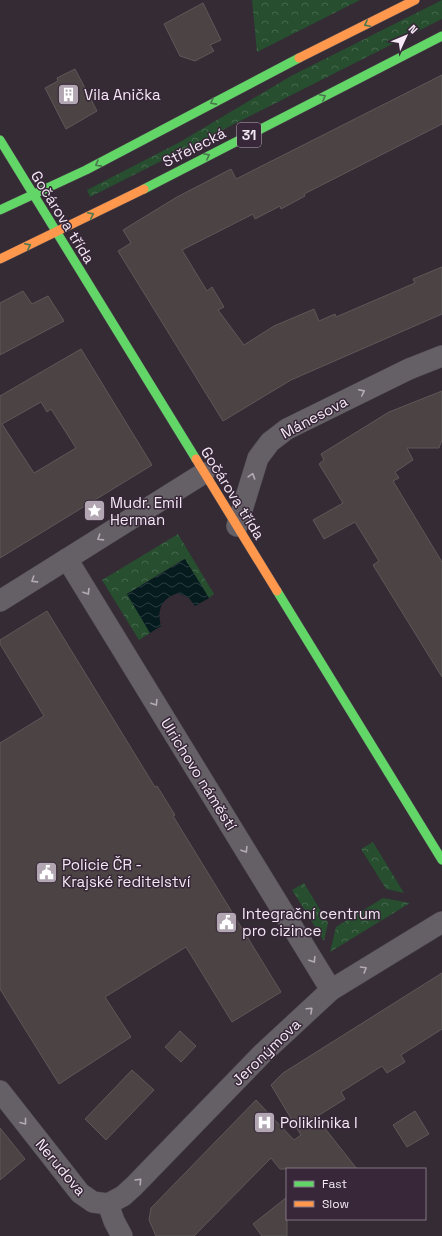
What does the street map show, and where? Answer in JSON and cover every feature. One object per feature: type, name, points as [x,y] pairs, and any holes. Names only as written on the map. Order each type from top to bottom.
[{"type":"main road","name":"Střelecká","points":[[0,210],[34,196],[86,170],[247,84],[415,0]]},
{"type":"main road","name":"Střelecká","points":[[0,259],[442,36]]},
{"type":"main road","name":"Gočárova třída","points":[[0,140],[442,860]]},
{"type":"street","name":"Mánesova","points":[[237,526],[258,458],[270,442],[302,422],[409,369],[442,356]]},
{"type":"street","points":[[0,601],[204,473]]},
{"type":"street","name":"Ulrichovo náměstí","points":[[67,559],[331,990]]},
{"type":"street","name":"Jeronýmova","points":[[108,1204],[122,1196],[134,1186],[262,1054],[331,990],[442,922]]},
{"type":"street","name":"Nerudova","points":[[0,1091],[80,1193],[93,1202],[108,1204]]},
{"type":"street","points":[[108,1204],[114,1222],[122,1236]]},
{"type":"green space","points":[[252,0],[360,0],[257,52]]},
{"type":"green space","points":[[442,0],[442,19],[90,197],[87,190],[180,142],[291,76]]},
{"type":"green space","points":[[178,534],[214,594],[209,598],[184,559],[127,594],[150,633],[139,640],[102,580]]},
{"type":"green space","points":[[373,842],[404,893],[386,889],[361,849]]},
{"type":"green space","points":[[304,883],[328,923],[324,941],[292,890]]},
{"type":"green space","points":[[383,898],[410,903],[330,952],[336,927]]},
{"type":"water","points":[[185,559],[209,598],[195,606],[189,598],[178,593],[172,595],[164,602],[160,610],[161,626],[150,633],[127,594]]},
{"type":"building","points":[[203,3],[221,40],[210,45],[214,51],[195,61],[180,56],[164,24]]},
{"type":"building","name":"Vila Anička","points":[[75,69],[97,111],[66,129],[45,88],[58,81],[57,78]]},
{"type":"building","points":[[442,75],[442,124],[304,194],[305,196],[281,209],[280,206],[255,219],[253,214],[182,250],[207,291],[212,287],[224,307],[218,310],[244,345],[274,326],[314,309],[319,321],[335,314],[336,317],[415,283],[413,279],[442,267],[442,314],[291,380],[223,421],[118,251],[131,243],[123,230],[177,197],[231,169],[236,179]]},
{"type":"building","points":[[23,291],[32,304],[48,296],[64,321],[0,355],[0,303]]},
{"type":"building","points":[[81,349],[152,465],[0,558],[0,396]],"holes":[[[41,402],[47,412],[51,409],[76,448],[34,473],[2,424]]]},
{"type":"building","points":[[442,391],[442,440],[439,448],[407,448],[413,460],[395,472],[399,478],[393,481],[442,562],[442,677],[373,565],[379,561],[355,522],[324,539],[313,520],[343,503],[319,464],[324,460],[321,454],[389,412]]},
{"type":"building","points":[[47,611],[155,787],[157,786],[175,815],[173,816],[281,992],[232,1022],[186,947],[105,997],[131,1037],[59,1084],[0,989],[0,743],[44,716],[0,644],[0,640]]},
{"type":"building","points":[[442,973],[442,1029],[401,1055],[405,1062],[387,1073],[382,1066],[341,1092],[345,1099],[316,1117],[356,1168],[280,1169],[271,1158],[194,1236],[156,1236],[149,1220],[151,1208],[256,1100],[294,1140],[301,1135],[271,1085],[283,1073]]},
{"type":"building","points":[[180,1031],[196,1046],[181,1062],[165,1047]]},
{"type":"building","points":[[132,1070],[154,1090],[106,1140],[85,1119]]},
{"type":"building","points":[[415,1111],[429,1134],[407,1147],[393,1125]]},
{"type":"building","points":[[0,1128],[25,1159],[0,1180]]},
{"type":"building","points":[[286,1198],[287,1236],[262,1236],[253,1224]]},
{"type":"traffic: fast","points":[[144,189],[442,36]]},
{"type":"traffic: fast","points":[[0,210],[86,170],[299,58]]},
{"type":"traffic: fast","points":[[0,140],[196,459]]},
{"type":"traffic: fast","points":[[277,591],[442,860]]},
{"type":"traffic: slow","points":[[299,58],[415,0]]},
{"type":"traffic: slow","points":[[0,259],[144,189]]},
{"type":"traffic: slow","points":[[196,459],[277,591]]},
{"type":"place","name":"Vila Anička","points":[[68,94]]},
{"type":"place","name":"Mudr. Emil Herman","points":[[94,511]]},
{"type":"place","name":"Policie ČR - Krajské ředitelství","points":[[47,873]]},
{"type":"place","name":"Integrační centrum pro cizince","points":[[227,922]]},
{"type":"place","name":"Poliklinika I","points":[[265,1122]]}]
